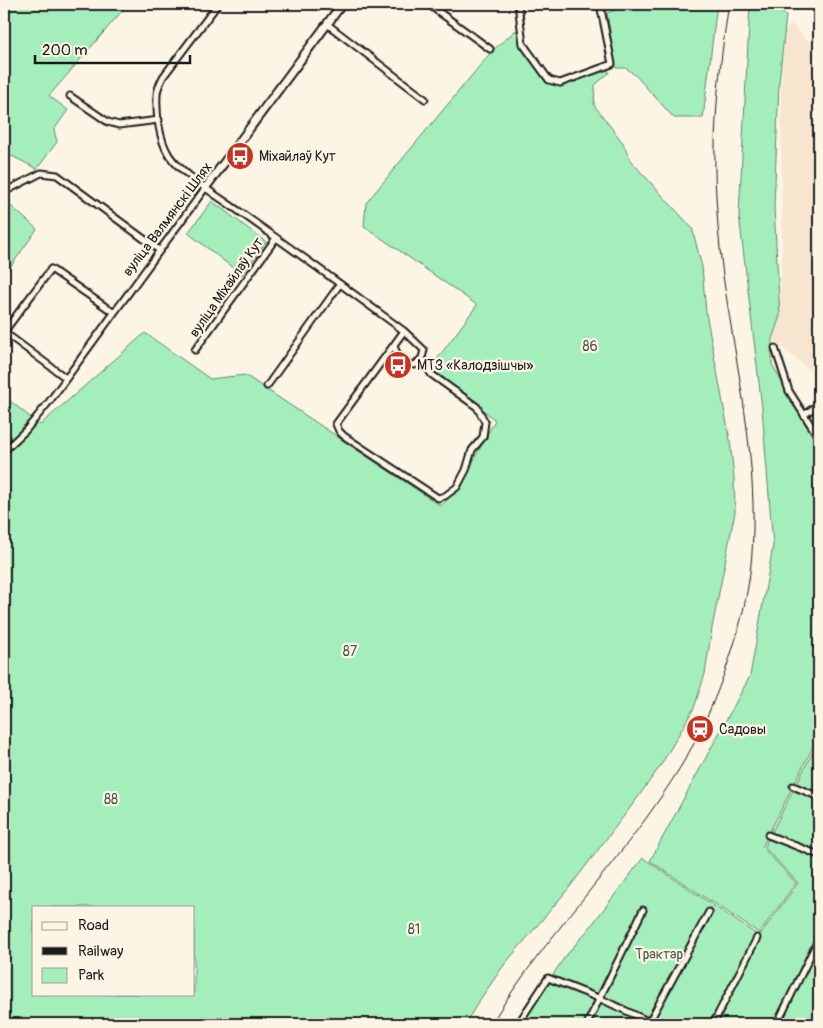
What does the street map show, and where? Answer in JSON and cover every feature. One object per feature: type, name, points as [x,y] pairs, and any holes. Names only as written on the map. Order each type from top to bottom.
[{"type":"street","name":"вуліца Міхайлаў Кут","points":[[218,4],[162,77],[157,94],[159,120],[168,154],[174,162],[206,187],[404,331],[422,346],[424,350],[422,358],[432,374],[477,407],[485,422],[483,437],[472,450],[466,470],[457,487],[445,496],[438,498],[344,436],[336,424],[394,346]]},
{"type":"street","name":"вуліца Валмянскі Шлях","points":[[4,451],[21,435],[49,402],[113,312],[342,4]]},
{"type":"street","points":[[428,4],[490,49]]},
{"type":"street","points":[[518,4],[523,44],[548,80],[560,83],[612,64],[600,4]]},
{"type":"street","points":[[327,24],[425,99]]},
{"type":"street","points":[[70,96],[108,122],[120,125],[159,120]]},
{"type":"street","points":[[6,191],[41,173],[57,176],[159,250]]},
{"type":"street","name":"вуліца Міхайлаў Кут","points":[[195,350],[276,238]]},
{"type":"street","points":[[66,378],[4,332],[51,269],[113,312]]},
{"type":"street","points":[[267,386],[340,284]]},
{"type":"street","points":[[404,331],[394,346],[397,355],[404,363],[415,364],[422,358]]},
{"type":"street","points":[[775,348],[789,391],[819,438]]},
{"type":"street","points":[[804,415],[819,404]]},
{"type":"street","points":[[793,786],[819,797]]},
{"type":"street","points":[[768,835],[819,855]]},
{"type":"street","points":[[587,1024],[644,910]]},
{"type":"street","points":[[518,1024],[548,978],[601,999],[650,1023],[709,912]]},
{"type":"street","points":[[713,1024],[757,938]]},
{"type":"street","points":[[777,1024],[819,938]]},
{"type":"shaded area","points":[[791,24],[819,51],[819,379],[773,339],[780,316],[782,250],[781,92],[785,31]]},
{"type":"green space","points":[[4,4],[128,4],[49,96],[68,110],[54,130],[57,142],[37,169],[12,156],[4,164]]},
{"type":"green space","points":[[632,4],[717,4],[703,118],[674,118],[636,76],[626,68],[616,68],[607,13]]},
{"type":"green space","points":[[750,4],[774,4],[786,16],[779,83],[774,207],[780,316],[772,339],[772,364],[798,411],[819,443],[819,735],[762,847],[796,883],[759,933],[650,861],[750,676],[773,546],[762,408],[739,215]]},
{"type":"green space","points":[[516,30],[522,45],[546,82],[560,85],[608,68],[609,73],[595,85],[594,105],[623,143],[630,160],[692,228],[702,267],[706,313],[730,440],[735,512],[705,674],[694,708],[661,765],[636,800],[569,888],[504,965],[465,1024],[4,1024],[4,396],[40,425],[145,333],[210,379],[245,375],[441,506],[460,486],[495,420],[434,370],[435,362],[477,305],[364,226],[366,203],[492,51]]},
{"type":"green space","points":[[4,200],[37,229],[4,276]]},
{"type":"green space","points":[[212,201],[266,242],[242,275],[188,233]]},
{"type":"green space","name":"Трактар","points":[[819,740],[819,1024],[520,1024],[564,958],[643,858],[759,936],[798,883],[764,847]]},
{"type":"railway","points":[[491,1024],[527,970],[628,843],[679,769],[707,717],[730,657],[742,616],[752,553],[752,489],[747,426],[721,262],[715,172],[717,100],[729,4]]},
{"type":"place","name":"Міхайлаў Кут","points":[[240,156]]},
{"type":"place","name":"МТЗ «Калодзішчы»","points":[[398,365]]},
{"type":"place","name":"Садовы","points":[[700,729]]},
{"type":"park label","name":"86","points":[[590,346]]},
{"type":"park label","name":"87","points":[[350,651]]},
{"type":"park label","name":"88","points":[[111,799]]},
{"type":"park label","name":"81","points":[[414,929]]}]
